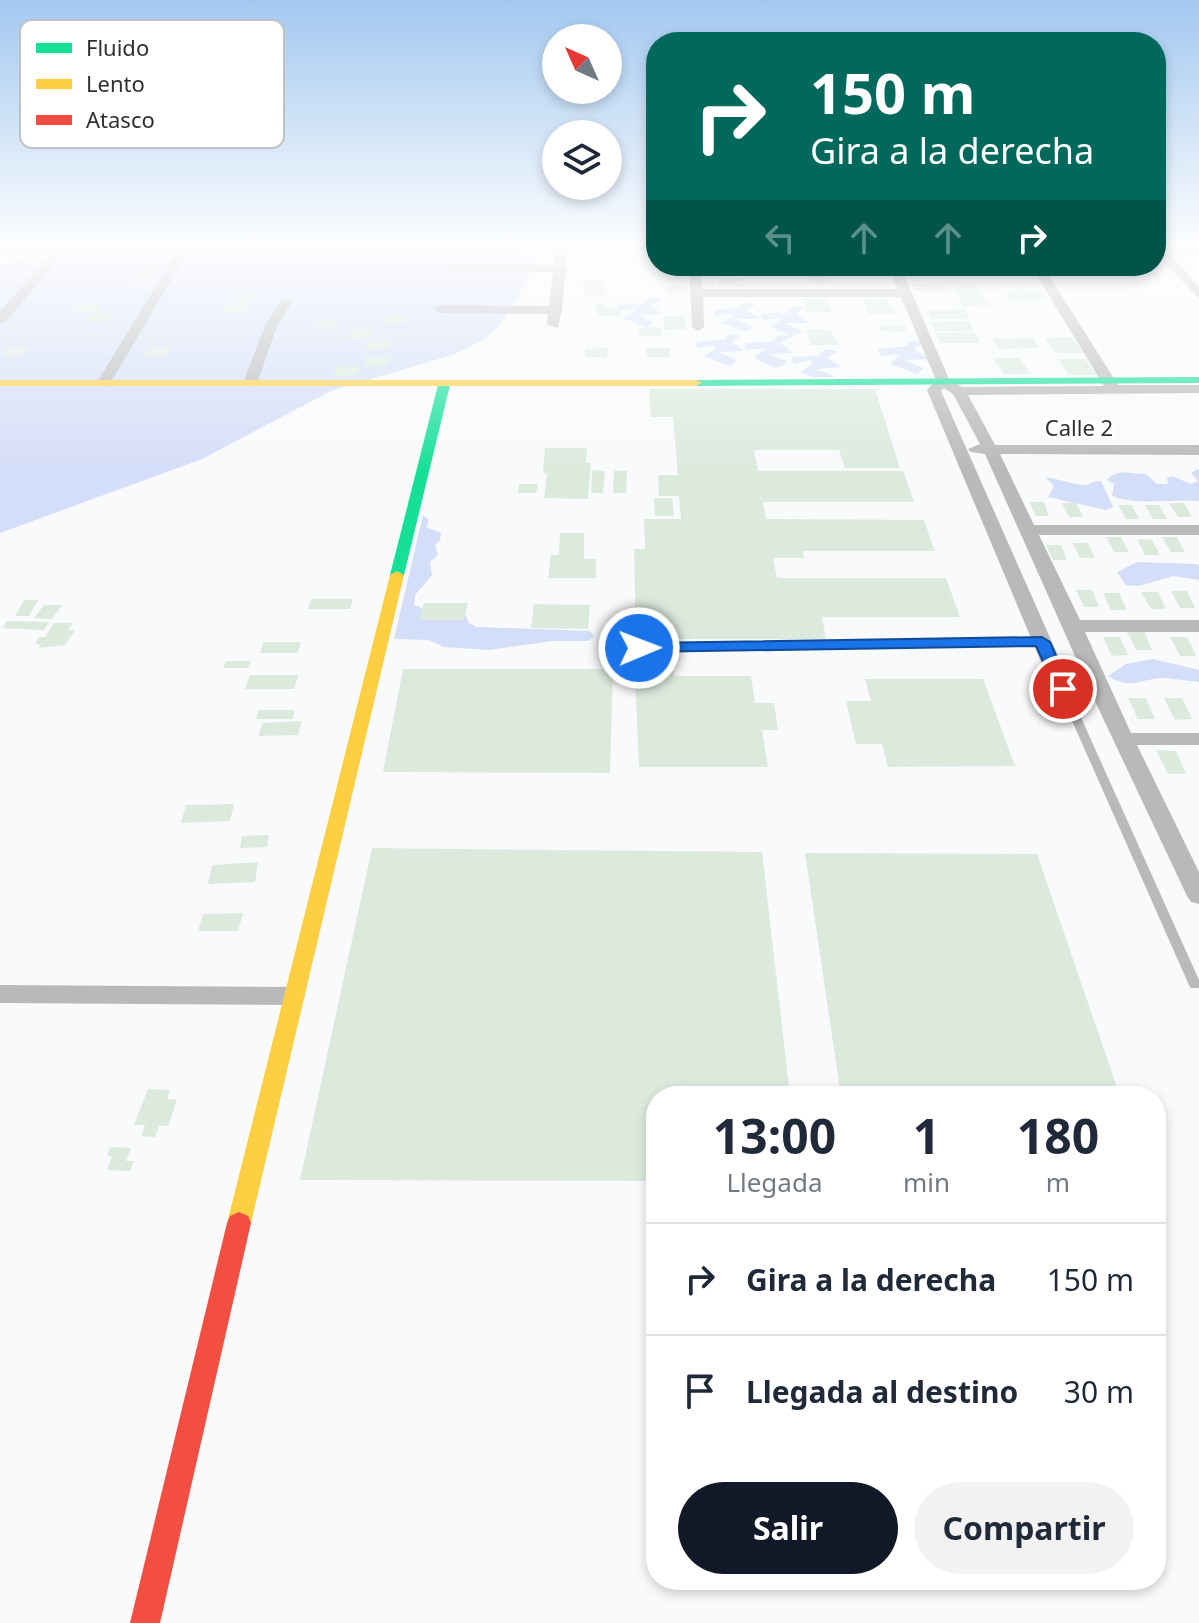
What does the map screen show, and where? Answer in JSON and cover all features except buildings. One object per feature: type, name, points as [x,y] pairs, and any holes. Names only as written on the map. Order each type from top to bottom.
[{"type":"street","points":[[103,384],[143,319]]},
{"type":"street","points":[[250,383],[276,319]]},
{"type":"street","points":[[553,325],[554,319]]},
{"type":"street","points":[[698,319],[698,327]]},
{"type":"street","points":[[918,319],[943,381],[959,391],[990,449],[1073,626],[1093,676],[1198,892]]},
{"type":"street","points":[[1070,319],[1110,384]]},
{"type":"street","points":[[959,391],[1199,380]]},
{"type":"street","points":[[0,383],[444,385],[943,381],[1199,389]]},
{"type":"street","points":[[943,381],[934,390],[1051,662],[1093,676]]},
{"type":"street","points":[[145,1623],[292,996],[444,385]]},
{"type":"street","name":"Calle 2","points":[[960,449],[1199,450]]},
{"type":"street","points":[[1028,530],[1199,530]]},
{"type":"street","points":[[1014,576],[1049,575]]},
{"type":"street","points":[[1073,626],[1199,626]]},
{"type":"street","points":[[1125,739],[1199,739]]},
{"type":"street","points":[[0,994],[292,996]]},
{"type":"lane","points":[[639,648],[1042,642]]},
{"type":"lane","points":[[1051,662],[1195,985]]},
{"type":"shaded area","points":[[0,319],[504,319],[486,338],[455,354],[331,391],[202,459],[0,533]]},
{"type":"shaded area","points":[[625,319],[654,322],[647,328]]},
{"type":"shaded area","points":[[728,319],[760,319],[735,319],[753,327],[746,332],[721,323]]},
{"type":"shaded area","points":[[781,319],[803,319],[809,323],[784,323],[803,331],[780,343],[794,353],[768,354],[785,360],[786,364],[775,368],[754,358],[766,348],[746,350],[745,343],[771,342],[779,335],[790,336],[771,327]]},
{"type":"shaded area","points":[[727,335],[741,335],[732,342],[744,351],[718,352],[737,360],[730,366],[704,356],[716,349],[715,345],[697,348],[697,342],[727,339]]},
{"type":"shaded area","points":[[907,342],[922,343],[914,349],[929,359],[903,360],[924,368],[918,374],[890,364],[900,354],[880,356],[878,349],[908,346]]},
{"type":"shaded area","points":[[825,349],[837,351],[827,358],[842,367],[815,369],[836,377],[813,377],[801,372],[812,364],[811,360],[793,364],[792,357],[818,356]]},
{"type":"shaded area","points":[[1199,470],[1199,501],[1122,499],[1112,496],[1114,484],[1107,480],[1115,474],[1130,473],[1146,474],[1157,484],[1168,484],[1167,478],[1172,476],[1191,484],[1198,481],[1191,473]]},
{"type":"shaded area","points":[[1045,477],[1082,485],[1101,481],[1113,507],[1106,510],[1048,497],[1054,486]]},
{"type":"shaded area","points":[[423,515],[429,520],[426,527],[441,533],[435,545],[438,555],[430,562],[432,575],[415,595],[414,605],[435,613],[465,614],[469,623],[477,627],[590,631],[594,636],[588,641],[552,641],[488,650],[444,647],[429,640],[394,639]]},
{"type":"shaded area","points":[[1137,562],[1196,564],[1199,565],[1199,580],[1173,576],[1139,586],[1126,585],[1117,572]]},
{"type":"shaded area","points":[[1153,659],[1199,670],[1199,682],[1165,678],[1124,683],[1108,676],[1126,664]]},
{"type":"traffic: fast","points":[[696,383],[1199,380]]},
{"type":"traffic: fast","points":[[397,575],[444,385]]},
{"type":"traffic: slow","points":[[0,383],[696,383]]},
{"type":"traffic: slow","points":[[239,1223],[397,575]]},
{"type":"traffic: jam","points":[[145,1623],[239,1223]]},
{"type":"route","points":[[639,648],[1042,642],[1063,689]]}]
